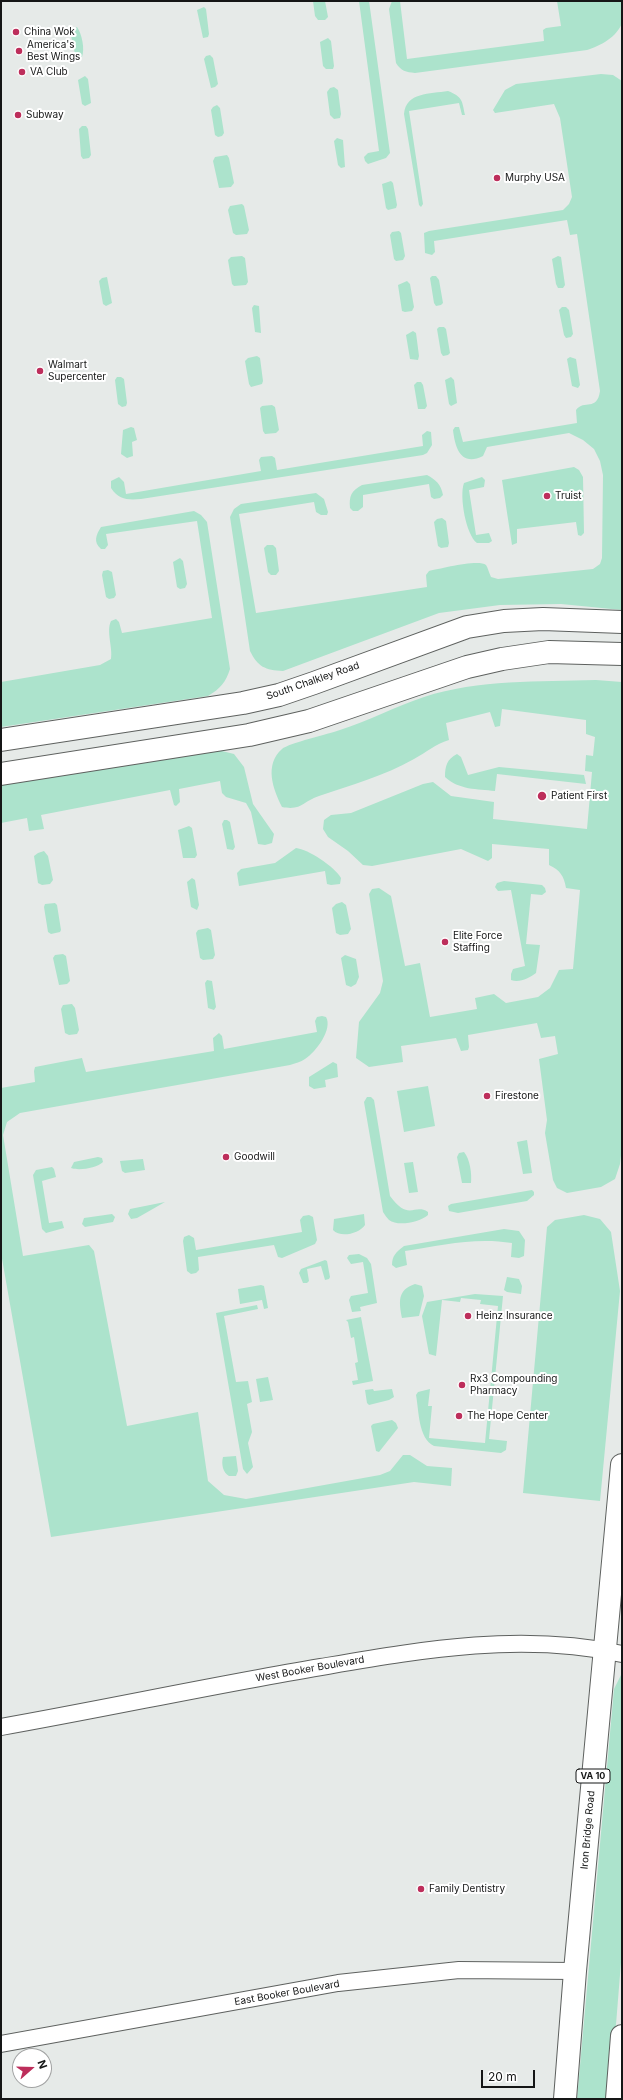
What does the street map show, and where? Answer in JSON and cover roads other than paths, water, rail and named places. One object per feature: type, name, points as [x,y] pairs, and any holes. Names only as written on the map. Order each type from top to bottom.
[{"type":"street","name":"South Chalkley Road","points":[[1,740],[243,703],[279,695],[467,627],[504,621],[543,619],[622,622]]},
{"type":"street","points":[[1,774],[249,735],[309,721],[467,667],[502,659],[549,652],[622,654]]},
{"type":"street","name":"Iron Bridge Road","points":[[565,2099],[575,1971],[614,1652],[622,1466]]},
{"type":"street","name":"West Booker Boulevard","points":[[1,1727],[239,1681],[421,1650],[486,1644],[568,1644],[614,1652]]},
{"type":"street","name":"East Booker Boulevard","points":[[1,2044],[338,1983],[460,1970],[575,1971]]},
{"type":"street","points":[[617,2099],[622,2036]]},
{"type":"place","name":"China Wok","points":[[16,32]]},
{"type":"place","name":"America's Best Wings","points":[[19,51]]},
{"type":"place","name":"VA Club","points":[[22,72]]},
{"type":"place","name":"Subway","points":[[18,115]]},
{"type":"place","name":"Murphy USA","points":[[497,178]]},
{"type":"place","name":"Walmart Supercenter","points":[[40,371]]},
{"type":"place","name":"Truist","points":[[547,496]]},
{"type":"place","name":"Patient First","points":[[542,796]]},
{"type":"place","name":"Elite Force Staffing","points":[[445,942]]},
{"type":"place","name":"Firestone","points":[[487,1096]]},
{"type":"place","name":"Goodwill","points":[[226,1157]]},
{"type":"place","name":"Heinz Insurance","points":[[468,1316]]},
{"type":"place","name":"Rx3 Compounding Pharmacy","points":[[462,1385]]},
{"type":"place","name":"The Hope Center","points":[[459,1416]]},
{"type":"place","name":"Family Dentistry","points":[[421,1889]]}]
